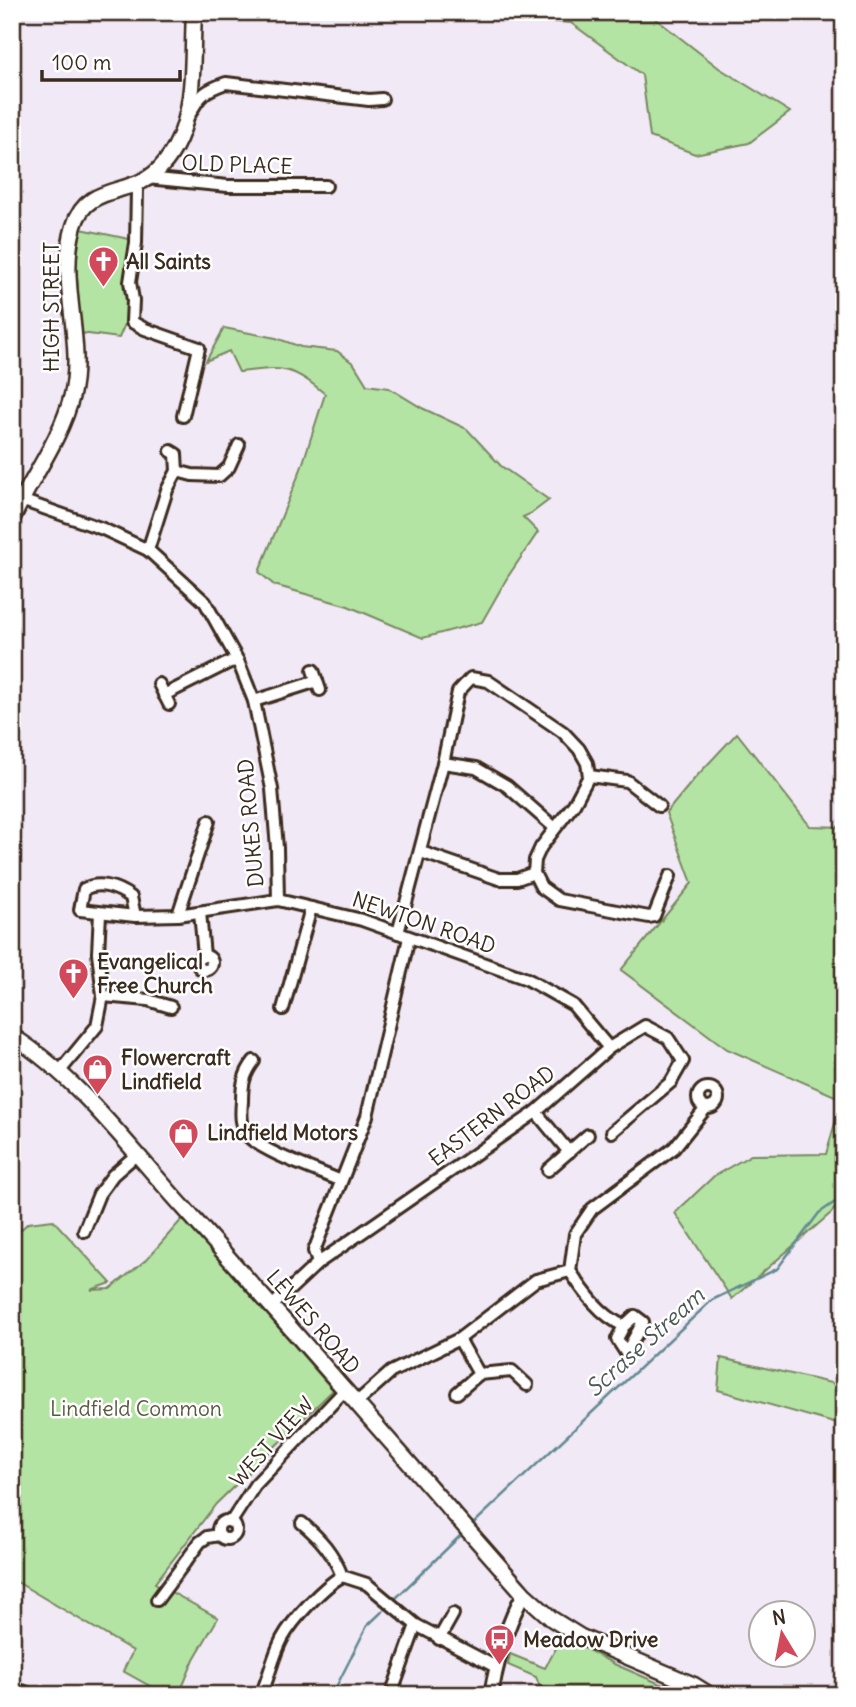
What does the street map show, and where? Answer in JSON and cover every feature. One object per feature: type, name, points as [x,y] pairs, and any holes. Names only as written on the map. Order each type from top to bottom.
[{"type":"main road","name":"HIGH STREET","points":[[12,520],[54,440],[72,395],[76,340],[69,265],[74,224],[80,212],[101,194],[140,181],[156,172],[170,154],[189,116],[194,12]]},
{"type":"main road","name":"LEWES ROAD","points":[[12,1036],[60,1071],[272,1306],[524,1594],[552,1619],[581,1637],[694,1685],[710,1695]]},
{"type":"street","points":[[189,116],[196,102],[208,89],[226,83],[369,100],[382,99]]},
{"type":"street","points":[[140,181],[136,190],[136,243],[130,282],[132,322],[199,348],[183,416]]},
{"type":"street","name":"OLD PLACE","points":[[140,181],[228,186],[326,186]]},
{"type":"street","points":[[177,471],[192,475],[219,476],[229,467],[239,445]]},
{"type":"street","points":[[148,550],[167,490],[177,471],[176,454],[171,451]]},
{"type":"street","name":"DUKES ROAD","points":[[21,500],[103,529],[148,550],[205,602],[254,701],[272,789],[278,900]]},
{"type":"street","points":[[164,695],[234,658]]},
{"type":"street","points":[[398,933],[421,852],[458,692],[471,678],[488,681],[563,732],[579,749],[587,763],[589,776],[574,804],[541,846],[535,860],[534,873],[541,887],[559,900],[649,917],[654,916],[670,876]]},
{"type":"street","points":[[254,701],[316,680]]},
{"type":"street","points":[[443,763],[476,768],[507,786],[555,828]]},
{"type":"street","points":[[589,776],[627,781],[659,806]]},
{"type":"street","points":[[178,915],[209,821]]},
{"type":"street","points":[[421,852],[499,879],[517,879],[534,873]]},
{"type":"street","points":[[60,1071],[97,1026],[103,996],[98,953],[100,913],[80,910],[84,889],[93,884],[119,888],[131,897],[135,916]]},
{"type":"street","name":"NEWTON ROAD","points":[[100,913],[135,916],[178,915],[278,900],[362,920],[527,979],[573,1005],[608,1048]]},
{"type":"street","points":[[283,1009],[311,908]]},
{"type":"street","points":[[200,912],[204,956]]},
{"type":"street","points":[[318,1263],[314,1251],[367,1116],[409,938]]},
{"type":"street","points":[[103,996],[148,1000],[171,1007]]},
{"type":"street","name":"EASTERN ROAD","points":[[272,1306],[318,1263],[536,1112],[608,1048],[645,1026],[668,1038],[684,1061],[671,1082],[612,1132]]},
{"type":"street","points":[[254,1061],[242,1081],[242,1126],[249,1137],[281,1155],[341,1181]]},
{"type":"street","points":[[624,1326],[613,1321],[584,1293],[570,1271],[575,1234],[592,1209],[674,1148],[706,1108]]},
{"type":"street","points":[[536,1112],[569,1152]]},
{"type":"street","points":[[548,1170],[588,1135]]},
{"type":"street","points":[[89,1228],[99,1195],[113,1175],[136,1155]]},
{"type":"street","points":[[356,1403],[391,1372],[458,1339],[536,1280],[570,1271]]},
{"type":"street","points":[[458,1339],[479,1374]]},
{"type":"street","points":[[457,1393],[479,1374],[512,1371],[527,1385]]},
{"type":"street","name":"WEST VIEW","points":[[157,1600],[200,1542],[207,1537],[219,1535],[221,1523],[231,1522],[255,1485],[345,1391]]},
{"type":"street","points":[[302,1523],[324,1542],[342,1576]]},
{"type":"street","points":[[261,1695],[283,1637],[326,1585],[342,1576],[367,1584],[416,1625],[496,1667]]},
{"type":"street","points":[[491,1695],[496,1667],[514,1611],[524,1594]]},
{"type":"street","points":[[439,1639],[453,1614]]},
{"type":"street","points":[[391,1695],[416,1625]]},
{"type":"street","points":[[12,1692],[22,1690],[32,1695]]},
{"type":"green space","points":[[518,12],[647,12],[719,68],[790,112],[749,143],[695,154],[650,137],[642,75],[571,23],[519,19]]},
{"type":"green space","points":[[81,229],[134,240],[130,312],[119,338],[81,333],[76,263]]},
{"type":"green space","points":[[224,328],[276,338],[301,347],[337,351],[354,364],[367,385],[389,388],[422,408],[467,429],[501,466],[549,500],[523,517],[538,532],[482,622],[423,638],[348,606],[274,585],[259,572],[301,469],[325,394],[304,378],[286,370],[239,372],[229,351],[206,361]]},
{"type":"green space","points":[[737,733],[810,826],[844,827],[844,1198],[831,1213],[732,1299],[675,1213],[714,1176],[751,1155],[826,1154],[842,1099],[727,1049],[621,970],[692,883],[666,813]]},
{"type":"green space","name":"Lindfield Common","points":[[183,1218],[333,1390],[216,1504],[155,1583],[218,1618],[194,1659],[179,1695],[166,1695],[123,1671],[133,1651],[12,1579],[12,1238],[28,1223],[53,1220],[111,1283],[91,1290],[110,1289],[147,1259]]},
{"type":"green space","points":[[721,1358],[844,1386],[844,1426],[718,1390]]},
{"type":"green space","points":[[563,1636],[614,1664],[686,1695],[543,1695],[552,1689],[540,1687],[536,1677],[508,1665],[510,1654],[545,1668]]},
{"type":"waterway","name":"Scrase Stream","points":[[473,1524],[712,1300],[777,1269],[819,1213],[844,1196]]},
{"type":"waterway","name":"Scrase Stream","points":[[396,1598],[461,1535]]},
{"type":"waterway","name":"Scrase Stream","points":[[332,1695],[367,1626],[385,1609]]},
{"type":"place","name":"All Saints","points":[[103,289]]},
{"type":"place","name":"Evangelical Free Church","points":[[74,1001]]},
{"type":"place","name":"Flowercraft Lindfield","points":[[98,1097]]},
{"type":"place","name":"Lindfield Motors","points":[[184,1160]]},
{"type":"place","name":"Meadow Drive","points":[[500,1667]]}]
